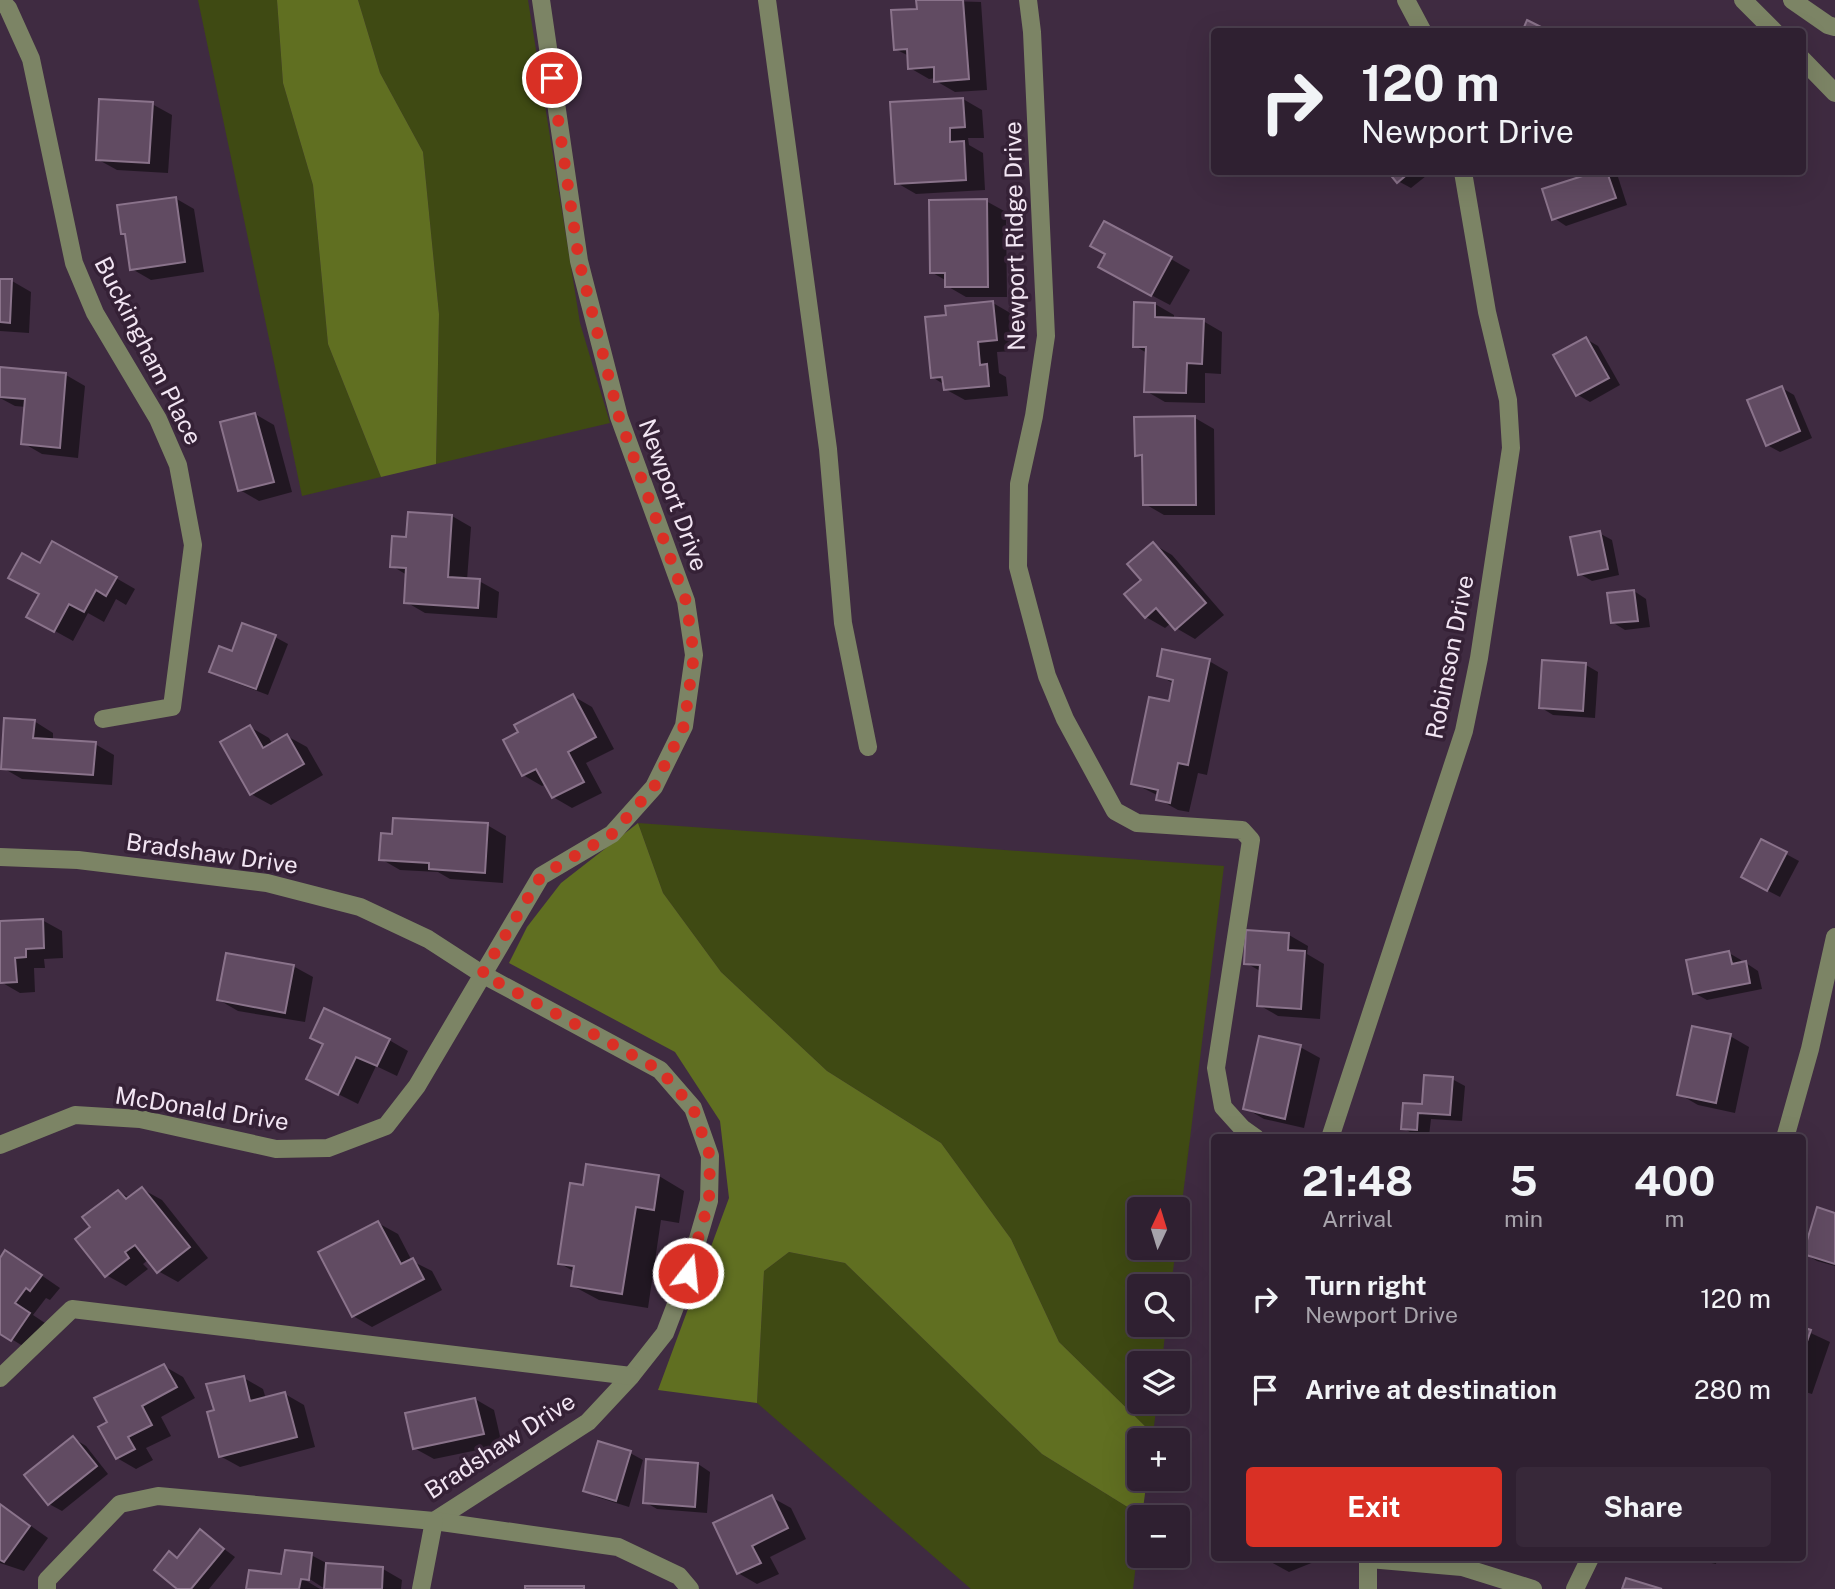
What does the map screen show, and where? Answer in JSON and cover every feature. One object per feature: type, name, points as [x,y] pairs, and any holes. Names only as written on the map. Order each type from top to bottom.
[{"type":"street","name":"Buckingham Place","points":[[0,0],[8,8],[32,59],[74,263],[95,313],[158,419],[178,465],[193,545],[172,707],[103,719]]},
{"type":"street","name":"Newport Drive","points":[[482,974],[541,876],[612,834],[654,787],[684,726],[694,655],[686,601],[619,417],[579,261],[541,0]]},
{"type":"street","points":[[767,0],[828,449],[843,623],[868,747]]},
{"type":"street","name":"Newport Ridge Drive","points":[[1028,0],[1032,32],[1046,336],[1034,416],[1019,484],[1018,567],[1047,676],[1065,719],[1115,811],[1137,823],[1242,830],[1251,840],[1216,1068],[1223,1107],[1250,1134]]},
{"type":"street","points":[[1406,0],[1421,28]]},
{"type":"street","points":[[1743,0],[1771,28]]},
{"type":"street","points":[[1792,0],[1835,27]]},
{"type":"street","points":[[1806,64],[1835,93]]},
{"type":"street","name":"Robinson Drive","points":[[1331,1134],[1464,731],[1479,658],[1511,448],[1508,400],[1487,312],[1464,175]]},
{"type":"street","name":"Bradshaw Drive","points":[[0,857],[78,860],[267,883],[360,907],[428,939],[482,974],[660,1070],[693,1108],[710,1156],[709,1201],[688,1273],[665,1333],[631,1376],[588,1422],[434,1521],[158,1496],[120,1504],[47,1580],[47,1589]]},
{"type":"street","points":[[1786,1134],[1810,1049],[1835,937]]},
{"type":"street","name":"McDonald Drive","points":[[0,1144],[75,1115],[140,1119],[276,1149],[328,1148],[386,1126],[417,1086],[482,974]]},
{"type":"street","points":[[0,1378],[72,1309],[631,1376]]},
{"type":"street","points":[[421,1589],[434,1521],[618,1547],[679,1576],[690,1589]]},
{"type":"street","points":[[1368,1589],[1369,1561]]},
{"type":"street","points":[[1400,1561],[1462,1567],[1533,1589]]},
{"type":"street","points":[[1575,1589],[1589,1561]]},
{"type":"green space","points":[[198,0],[277,0],[283,83],[313,185],[328,344],[381,477],[302,496]]},
{"type":"green space","points":[[277,0],[358,0],[380,73],[423,152],[439,314],[436,464],[381,477],[328,344],[313,185],[283,83]]},
{"type":"green space","points":[[358,0],[528,0],[580,323],[610,423],[436,464],[439,314],[423,152],[380,73]]},
{"type":"green space","points":[[638,823],[1224,866],[1183,1197],[1127,1197],[1127,1260],[1174,1260],[1173,1274],[1127,1274],[1127,1337],[1165,1337],[1163,1351],[1127,1351],[1127,1409],[1059,1342],[1011,1239],[941,1143],[827,1071],[721,972],[663,893]]},
{"type":"green space","points":[[638,823],[663,893],[721,972],[827,1071],[941,1143],[1011,1239],[1059,1342],[1127,1409],[1127,1414],[1133,1414],[1147,1428],[1127,1428],[1127,1491],[1145,1491],[1143,1505],[1127,1507],[1042,1454],[845,1263],[789,1252],[764,1271],[757,1403],[658,1390],[729,1198],[720,1121],[675,1052],[509,963],[527,927],[561,883]]},
{"type":"green space","points":[[789,1252],[845,1263],[1042,1454],[1127,1507],[1127,1568],[1136,1568],[1133,1589],[971,1589],[757,1403],[764,1271]]},
{"type":"green space","points":[[1133,1414],[1156,1414],[1154,1428],[1147,1428]]},
{"type":"building","points":[[916,0],[963,0],[969,79],[934,82],[934,67],[908,69],[907,49],[894,50],[891,10],[917,9]]},
{"type":"building","points":[[1527,20],[1543,28],[1524,28]]},
{"type":"building","points":[[963,98],[965,127],[950,128],[950,142],[964,141],[966,180],[895,184],[890,102]]},
{"type":"building","points":[[99,99],[153,102],[149,163],[96,160]]},
{"type":"building","points":[[1390,175],[1406,175],[1397,183]]},
{"type":"building","points":[[1586,175],[1608,175],[1616,198],[1552,220],[1542,189]]},
{"type":"building","points":[[176,197],[185,262],[130,270],[125,234],[121,234],[117,205]]},
{"type":"building","points":[[987,199],[988,287],[945,287],[945,273],[930,273],[929,200]]},
{"type":"building","points":[[1104,221],[1172,257],[1151,296],[1098,267],[1105,254],[1090,246]]},
{"type":"building","points":[[0,279],[12,279],[10,323],[0,322]]},
{"type":"building","points":[[993,301],[997,340],[978,342],[980,365],[987,364],[989,386],[944,390],[942,377],[931,378],[925,317],[946,315],[945,306]]},
{"type":"building","points":[[1134,302],[1155,303],[1155,317],[1204,319],[1202,364],[1187,363],[1186,393],[1144,392],[1146,347],[1133,347]]},
{"type":"building","points":[[1586,337],[1609,378],[1576,396],[1553,355]]},
{"type":"building","points":[[0,367],[66,373],[60,448],[21,444],[25,399],[0,397]]},
{"type":"building","points":[[1782,386],[1800,431],[1766,446],[1747,400]]},
{"type":"building","points":[[255,413],[274,482],[238,491],[220,422]]},
{"type":"building","points":[[1195,416],[1196,505],[1143,505],[1142,455],[1135,456],[1134,417]]},
{"type":"building","points":[[408,512],[452,515],[448,577],[480,579],[478,608],[404,603],[406,568],[390,567],[392,536],[406,537]]},
{"type":"building","points":[[1600,531],[1608,569],[1578,575],[1570,537]]},
{"type":"building","points":[[52,541],[117,577],[106,596],[96,590],[84,612],[69,604],[54,632],[26,617],[39,594],[8,578],[22,553],[40,563]]},
{"type":"building","points":[[1153,542],[1206,603],[1175,630],[1156,608],[1145,618],[1124,594],[1141,580],[1127,564]]},
{"type":"building","points":[[1634,590],[1638,621],[1611,623],[1607,593]]},
{"type":"building","points":[[242,623],[276,635],[256,689],[209,672],[219,646],[232,651]]},
{"type":"building","points":[[1162,649],[1210,659],[1188,765],[1178,763],[1170,803],[1156,800],[1158,790],[1131,784],[1149,697],[1169,701],[1173,680],[1157,676]]},
{"type":"building","points":[[1542,660],[1586,663],[1583,711],[1539,708]]},
{"type":"building","points":[[573,694],[596,737],[568,752],[584,782],[552,798],[536,769],[522,776],[503,740],[518,732],[514,725]]},
{"type":"building","points":[[4,718],[35,720],[33,738],[96,742],[93,775],[1,769]]},
{"type":"building","points":[[250,725],[263,748],[287,734],[304,764],[250,795],[220,742]]},
{"type":"building","points":[[393,818],[488,823],[485,873],[429,869],[429,863],[379,860],[381,833],[392,834]]},
{"type":"building","points":[[1761,839],[1787,852],[1767,891],[1741,877]]},
{"type":"building","points":[[43,919],[44,948],[26,949],[26,957],[15,958],[17,982],[0,983],[0,921]]},
{"type":"building","points":[[1246,930],[1289,933],[1288,950],[1305,951],[1301,1009],[1257,1006],[1260,965],[1244,964]]},
{"type":"building","points":[[1729,951],[1732,964],[1746,961],[1750,983],[1693,994],[1686,960]]},
{"type":"building","points":[[226,953],[294,965],[285,1013],[217,1000]]},
{"type":"building","points":[[324,1008],[390,1039],[377,1066],[356,1057],[338,1095],[306,1079],[323,1044],[310,1038]]},
{"type":"building","points":[[1692,1026],[1731,1034],[1716,1103],[1677,1095]]},
{"type":"building","points":[[1259,1036],[1301,1045],[1285,1119],[1243,1109]]},
{"type":"building","points":[[1424,1075],[1453,1077],[1450,1115],[1418,1113],[1417,1130],[1401,1129],[1403,1103],[1422,1104]]},
{"type":"building","points":[[586,1164],[659,1175],[654,1210],[636,1207],[622,1294],[571,1286],[574,1266],[558,1264],[570,1183],[583,1185]]},
{"type":"building","points":[[142,1187],[190,1247],[157,1273],[135,1245],[125,1252],[129,1258],[105,1277],[75,1239],[90,1227],[82,1217],[118,1190],[126,1199]]},
{"type":"building","points":[[1817,1207],[1835,1213],[1835,1264],[1806,1255],[1806,1244]]},
{"type":"building","points":[[378,1221],[401,1264],[413,1258],[424,1279],[352,1317],[318,1252]]},
{"type":"building","points":[[5,1250],[42,1275],[30,1291],[26,1288],[15,1303],[30,1313],[11,1341],[0,1334],[0,1258]]},
{"type":"building","points":[[1806,1328],[1811,1330],[1806,1344]]},
{"type":"building","points":[[164,1364],[177,1387],[142,1406],[152,1425],[128,1437],[135,1449],[116,1459],[98,1427],[107,1422],[94,1398]]},
{"type":"building","points":[[244,1376],[250,1401],[285,1392],[297,1437],[219,1457],[207,1412],[214,1410],[206,1384]]},
{"type":"building","points":[[475,1398],[484,1434],[413,1449],[405,1413]]},
{"type":"building","points":[[73,1436],[97,1466],[48,1505],[24,1475]]},
{"type":"building","points":[[598,1441],[631,1451],[616,1501],[583,1491]]},
{"type":"building","points":[[646,1459],[698,1463],[695,1507],[643,1503]]},
{"type":"building","points":[[772,1495],[788,1528],[752,1546],[761,1563],[737,1574],[713,1523]]},
{"type":"building","points":[[0,1504],[30,1526],[4,1562],[0,1560]]},
{"type":"building","points":[[200,1529],[224,1549],[191,1589],[177,1589],[154,1570],[169,1551],[177,1558]]},
{"type":"building","points":[[285,1550],[312,1553],[309,1580],[301,1579],[299,1589],[246,1589],[249,1570],[281,1574]]},
{"type":"building","points":[[326,1563],[383,1567],[382,1589],[324,1589]]},
{"type":"building","points":[[1626,1578],[1662,1589],[1622,1589]]},
{"type":"building","points":[[525,1586],[584,1586],[584,1589],[525,1589]]},
{"type":"route","points":[[552,78],[579,261],[619,417],[686,601],[694,655],[684,726],[654,787],[612,834],[541,876],[482,974],[660,1070],[693,1108],[710,1156],[709,1201],[688,1273]]}]
